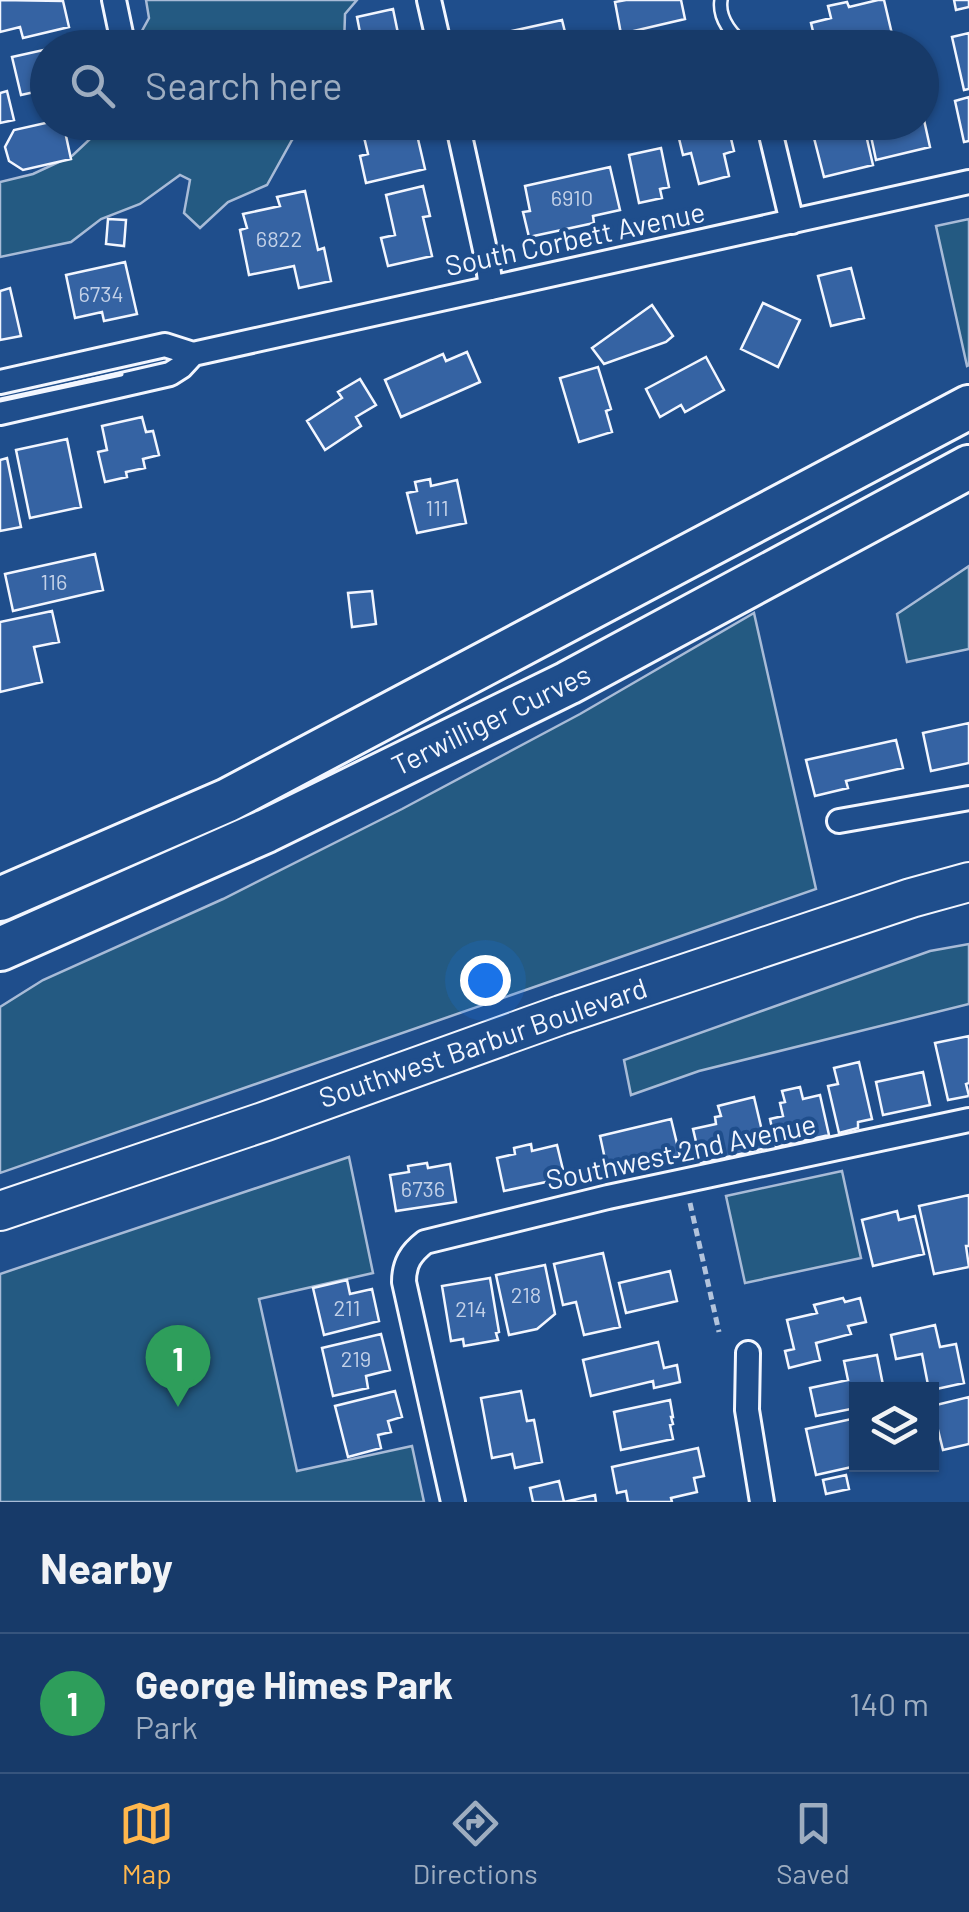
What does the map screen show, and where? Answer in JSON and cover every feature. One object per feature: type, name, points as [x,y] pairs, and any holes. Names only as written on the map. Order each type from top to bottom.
[{"type":"highway","name":"Terwilliger Curves","points":[[0,899],[228,800],[969,407]]},
{"type":"highway","name":"Terwilliger Curves","points":[[0,950],[266,832],[568,683],[969,467]]},
{"type":"main road","name":"Southwest Barbur Boulevard","points":[[0,1211],[561,1014],[969,882]]},
{"type":"street","points":[[114,0],[120,30]]},
{"type":"street","points":[[429,0],[436,30]]},
{"type":"street","points":[[460,140],[491,288]]},
{"type":"street","points":[[772,140],[792,222]]},
{"type":"street","name":"South Corbett Avenue","points":[[0,382],[165,346],[193,354],[969,182]]},
{"type":"street","name":"South Corbett Avenue","points":[[0,413],[170,374],[193,354]]},
{"type":"street","points":[[839,821],[969,798]]},
{"type":"street","name":"Southwest 2nd Avenue","points":[[453,1502],[404,1282],[411,1254],[425,1242],[969,1120]]},
{"type":"street","points":[[748,1353],[748,1410],[762,1502]]},
{"type":"lane","points":[[721,0],[720,12],[731,30]]},
{"type":"path","points":[[685,1181],[720,1332]]},
{"type":"shaded area","points":[[146,0],[357,0],[345,14],[345,30],[142,30],[149,18]]},
{"type":"shaded area","points":[[89,140],[292,140],[267,185],[228,202],[200,228],[184,213],[190,180],[180,175],[140,204],[101,219],[71,242],[0,257],[0,182],[33,174],[72,156]]},
{"type":"shaded area","points":[[969,219],[969,365],[967,366],[936,226]]},
{"type":"shaded area","points":[[969,566],[969,649],[907,662],[897,614]]},
{"type":"shaded area","points":[[754,613],[816,889],[0,1173],[0,1007],[43,980],[223,899],[402,809],[580,714]]},
{"type":"shaded area","points":[[969,944],[969,1004],[699,1071],[631,1095],[624,1060],[930,951]]},
{"type":"shaded area","points":[[349,1157],[373,1273],[259,1299],[297,1471],[412,1446],[424,1502],[0,1502],[0,1274]]},
{"type":"shaded area","points":[[842,1171],[861,1258],[745,1283],[726,1196]]},
{"type":"building","points":[[0,0],[63,1],[69,27],[30,30],[30,36],[23,38],[20,27],[0,32]]},
{"type":"building","points":[[681,0],[685,19],[620,30],[615,2]]},
{"type":"building","points":[[884,0],[891,30],[813,30],[811,23],[831,18],[828,6],[847,2],[849,7]]},
{"type":"building","points":[[954,0],[969,0],[969,7],[956,10]]},
{"type":"building","points":[[393,9],[397,30],[360,30],[357,17]]},
{"type":"building","points":[[562,20],[564,30],[517,30]]},
{"type":"building","points":[[969,33],[969,89],[964,90],[952,37]]},
{"type":"building","points":[[30,53],[30,93],[21,95],[12,57]]},
{"type":"building","points":[[7,91],[14,120],[0,123],[0,93]]},
{"type":"building","points":[[969,97],[969,141],[964,142],[955,101]]},
{"type":"building","points":[[30,126],[30,140],[67,140],[71,159],[23,170],[9,161],[5,147],[14,130]]},
{"type":"building","points":[[365,140],[418,140],[425,169],[366,183],[360,156],[368,154]]},
{"type":"building","points":[[679,140],[731,140],[734,151],[724,154],[729,176],[699,184],[691,153],[683,155]]},
{"type":"building","points":[[815,140],[867,140],[873,165],[824,177]]},
{"type":"building","points":[[872,140],[928,140],[930,147],[876,160]]},
{"type":"building","points":[[661,148],[669,187],[660,189],[662,198],[639,203],[629,155]]},
{"type":"building","points":[[610,167],[620,210],[593,216],[594,223],[529,237],[523,212],[530,211],[525,186]]},
{"type":"building","points":[[423,186],[430,216],[423,217],[432,256],[388,266],[381,238],[395,235],[386,195]]},
{"type":"building","points":[[305,191],[318,250],[324,248],[331,281],[299,288],[294,266],[249,275],[240,230],[247,228],[243,214],[280,206],[277,197]]},
{"type":"building","points":[[108,219],[126,220],[124,246],[106,244]]},
{"type":"building","points":[[125,262],[137,314],[104,321],[102,312],[75,318],[66,275]]},
{"type":"building","points":[[851,268],[864,318],[831,326],[818,276]]},
{"type":"building","points":[[10,288],[21,336],[0,340],[0,291]]},
{"type":"building","points":[[763,303],[800,320],[778,367],[741,349]]},
{"type":"building","points":[[652,305],[673,336],[604,364],[592,348]]},
{"type":"building","points":[[467,352],[480,382],[401,417],[385,380],[443,354],[446,361]]},
{"type":"building","points":[[706,357],[724,390],[685,412],[681,405],[660,417],[646,389]]},
{"type":"building","points":[[598,367],[611,409],[606,411],[612,432],[579,442],[560,378]]},
{"type":"building","points":[[360,379],[376,405],[356,417],[361,426],[325,450],[307,421],[342,398],[338,392]]},
{"type":"building","points":[[142,417],[146,432],[153,431],[159,455],[143,459],[145,468],[126,472],[127,477],[105,482],[98,452],[107,450],[102,426]]},
{"type":"building","points":[[67,439],[81,507],[30,518],[16,450]]},
{"type":"building","points":[[7,458],[21,527],[0,531],[0,460]]},
{"type":"building","points":[[430,479],[431,486],[457,480],[466,523],[417,533],[407,493],[417,491],[415,482]]},
{"type":"building","points":[[95,554],[103,590],[13,611],[5,574]]},
{"type":"building","points":[[372,591],[376,624],[352,627],[348,593]]},
{"type":"building","points":[[52,611],[59,642],[34,647],[42,682],[0,692],[0,622]]},
{"type":"building","points":[[969,723],[969,763],[931,771],[923,733]]},
{"type":"building","points":[[896,740],[903,768],[846,781],[848,788],[815,796],[806,760]]},
{"type":"building","points":[[969,1036],[969,1096],[948,1100],[935,1043]]},
{"type":"building","points":[[859,1062],[872,1119],[839,1133],[828,1086],[838,1084],[834,1068]]},
{"type":"building","points":[[923,1072],[930,1105],[883,1115],[876,1082]]},
{"type":"building","points":[[800,1087],[803,1099],[820,1095],[829,1135],[776,1147],[770,1119],[783,1116],[782,1091]]},
{"type":"building","points":[[754,1097],[766,1148],[701,1163],[693,1129],[716,1124],[715,1117],[721,1116],[718,1106]]},
{"type":"building","points":[[671,1119],[680,1156],[608,1173],[600,1136]]},
{"type":"building","points":[[531,1144],[532,1151],[557,1145],[565,1178],[504,1191],[497,1158],[515,1154],[514,1148]]},
{"type":"building","points":[[427,1163],[428,1168],[450,1164],[456,1202],[396,1211],[390,1175],[409,1172],[408,1166]]},
{"type":"building","points":[[969,1195],[969,1267],[934,1274],[919,1206]]},
{"type":"building","points":[[897,1211],[899,1220],[915,1216],[924,1254],[873,1266],[862,1220]]},
{"type":"building","points":[[603,1253],[620,1327],[584,1335],[576,1302],[563,1305],[554,1264]]},
{"type":"building","points":[[545,1265],[555,1314],[537,1329],[509,1335],[496,1275]]},
{"type":"building","points":[[670,1271],[677,1301],[626,1313],[619,1283]]},
{"type":"building","points":[[490,1278],[498,1340],[464,1346],[463,1339],[451,1341],[442,1286]]},
{"type":"building","points":[[347,1280],[350,1294],[372,1289],[379,1321],[324,1335],[313,1288]]},
{"type":"building","points":[[843,1298],[845,1302],[860,1298],[866,1322],[848,1326],[851,1334],[816,1343],[820,1360],[789,1368],[785,1351],[794,1349],[787,1320],[817,1313],[814,1305]]},
{"type":"building","points":[[935,1325],[940,1347],[956,1344],[964,1383],[939,1388],[939,1382],[927,1382],[922,1354],[896,1359],[891,1335]]},
{"type":"building","points":[[381,1334],[390,1370],[366,1376],[368,1388],[333,1396],[322,1348]]},
{"type":"building","points":[[658,1342],[664,1368],[677,1365],[680,1382],[654,1388],[653,1381],[591,1396],[583,1360]]},
{"type":"building","points":[[877,1355],[882,1382],[849,1382],[849,1409],[816,1416],[810,1388],[848,1380],[844,1361]]},
{"type":"building","points":[[395,1391],[402,1417],[388,1421],[391,1432],[378,1435],[381,1448],[348,1457],[335,1406]]},
{"type":"building","points":[[521,1391],[527,1421],[534,1420],[542,1462],[515,1468],[512,1454],[492,1458],[481,1398]]},
{"type":"building","points":[[969,1397],[969,1444],[943,1450],[939,1404]]},
{"type":"building","points":[[670,1400],[673,1439],[621,1450],[614,1412]]},
{"type":"building","points":[[849,1420],[849,1468],[816,1475],[806,1429]]},
{"type":"building","points":[[698,1448],[704,1476],[694,1478],[697,1492],[671,1498],[672,1502],[628,1502],[626,1491],[617,1493],[612,1467]]},
{"type":"building","points":[[846,1475],[849,1489],[826,1494],[823,1480]]},
{"type":"building","points":[[559,1481],[564,1502],[533,1502],[530,1488]]},
{"type":"building","points":[[595,1495],[596,1502],[564,1502]]},
{"type":"wall","points":[[0,400],[121,374]]},
{"type":"place","name":"George Himes Park","points":[[178,1407]]}]
